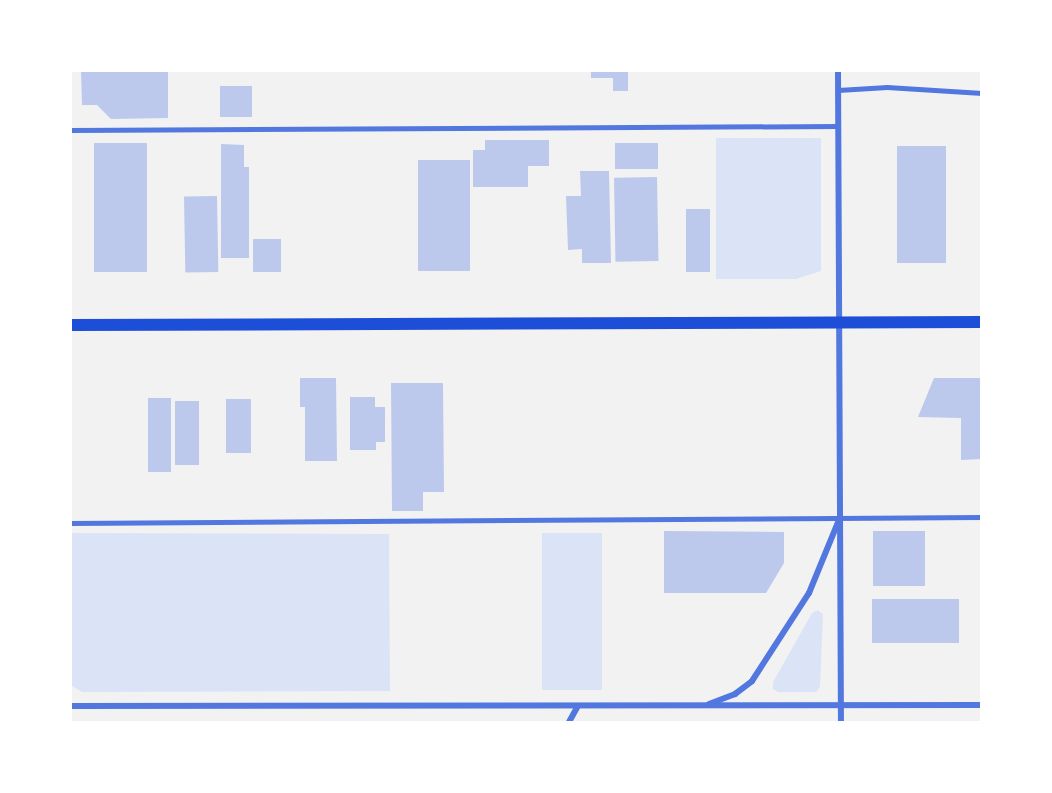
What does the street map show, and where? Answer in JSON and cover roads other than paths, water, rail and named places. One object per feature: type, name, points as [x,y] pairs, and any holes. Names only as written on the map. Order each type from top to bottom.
[{"type":"main road","points":[[70,325],[981,322]]},
{"type":"street","points":[[838,70],[841,723]]},
{"type":"street","points":[[706,705],[735,694],[752,681],[809,593],[840,515]]},
{"type":"street","points":[[70,706],[981,705]]},
{"type":"street","points":[[569,723],[578,706]]},
{"type":"lane","points":[[838,90],[887,87],[981,93]]},
{"type":"lane","points":[[70,130],[838,126]]},
{"type":"lane","points":[[70,523],[840,515],[981,517]]}]
